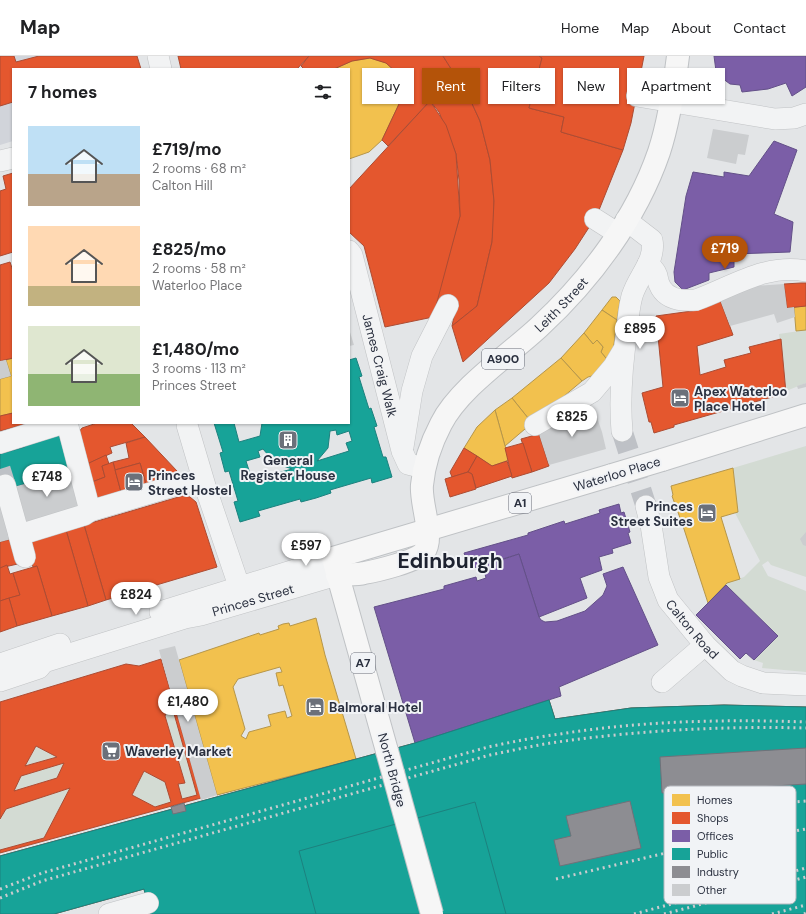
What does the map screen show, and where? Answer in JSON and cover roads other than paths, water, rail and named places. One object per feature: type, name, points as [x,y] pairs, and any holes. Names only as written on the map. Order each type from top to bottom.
[{"type":"main road","name":"Leith Street","points":[[676,68],[678,56]]},
{"type":"main road","name":"Leith Street","points":[[427,530],[422,500],[424,468],[435,437],[450,409],[472,385],[540,327],[574,292],[601,258],[638,200],[657,158],[671,104]]},
{"type":"main road","name":"Waterloo Place","points":[[427,530],[662,460],[806,415]]},
{"type":"main road","name":"A900","points":[[400,538],[414,521],[422,500]]},
{"type":"main road","name":"Princes Street","points":[[427,530],[427,546],[424,552],[415,559],[365,573],[335,566],[400,538],[427,530]]},
{"type":"main road","name":"North Bridge","points":[[335,566],[432,914]]},
{"type":"street","points":[[158,56],[162,68]]},
{"type":"street","points":[[676,104],[787,125],[794,118],[806,114]]},
{"type":"street","points":[[0,161],[12,158]]},
{"type":"street","points":[[595,219],[622,226],[652,240],[653,248],[648,264],[638,280],[632,297],[624,349],[620,394],[622,431]]},
{"type":"street","name":"James Craig Walk","points":[[350,252],[352,255],[402,451],[408,464],[424,468]]},
{"type":"street","points":[[648,264],[656,272],[660,286],[665,293],[674,299],[685,301],[696,300],[758,274],[784,269],[806,271]]},
{"type":"street","points":[[402,451],[412,391],[422,356],[448,305]]},
{"type":"street","points":[[535,425],[580,401],[592,392],[614,366],[624,349]]},
{"type":"street","points":[[0,443],[62,424]]},
{"type":"street","points":[[65,424],[90,511]]},
{"type":"street","points":[[188,425],[206,489],[239,586]]},
{"type":"street","points":[[19,535],[84,515],[90,511],[186,482],[196,482],[206,489]]},
{"type":"street","points":[[5,485],[25,557]]},
{"type":"street","name":"Calton Road","points":[[646,506],[651,525],[659,577],[668,600],[705,645],[732,671],[742,676],[763,683],[806,686]]},
{"type":"street","name":"Princes Street","points":[[0,664],[239,586],[335,566]]},
{"type":"street","name":"Princes Street","points":[[0,681],[39,668],[44,662],[160,625],[200,615],[335,566]]},
{"type":"street","points":[[662,682],[705,645]]},
{"type":"street","points":[[109,914],[148,903]]},
{"type":"tunnel","points":[[622,431],[646,506]]},
{"type":"tunnel","points":[[0,469],[5,485]]},
{"type":"railway","points":[[0,889],[42,873],[497,745],[621,726],[713,721],[806,722]]},
{"type":"railway","points":[[0,898],[42,881],[490,755],[556,742],[625,734],[715,728],[806,728]]},
{"type":"railway","points":[[796,802],[806,801]]},
{"type":"railway","points":[[796,831],[806,829]]},
{"type":"railway","points":[[556,879],[664,853]]},
{"type":"railway","points":[[796,871],[806,868]]},
{"type":"railway","points":[[796,880],[806,877]]},
{"type":"railway","points":[[634,914],[671,904]]},
{"type":"railway","points":[[664,914],[702,904]]},
{"type":"railway","points":[[772,914],[806,905]]},
{"type":"place","name":"Apex Waterloo Place Hotel","points":[[680,398]]},
{"type":"place","name":"General Register House","points":[[288,440]]},
{"type":"place","name":"Princes Street Hostel","points":[[134,482]]},
{"type":"place","name":"Princes Street Suites","points":[[707,513]]},
{"type":"place","name":"Balmoral Hotel","points":[[315,707]]},
{"type":"place","name":"Waverley Market","points":[[111,751]]},
{"type":"district","name":"Edinburgh","points":[[450,561]]}]
